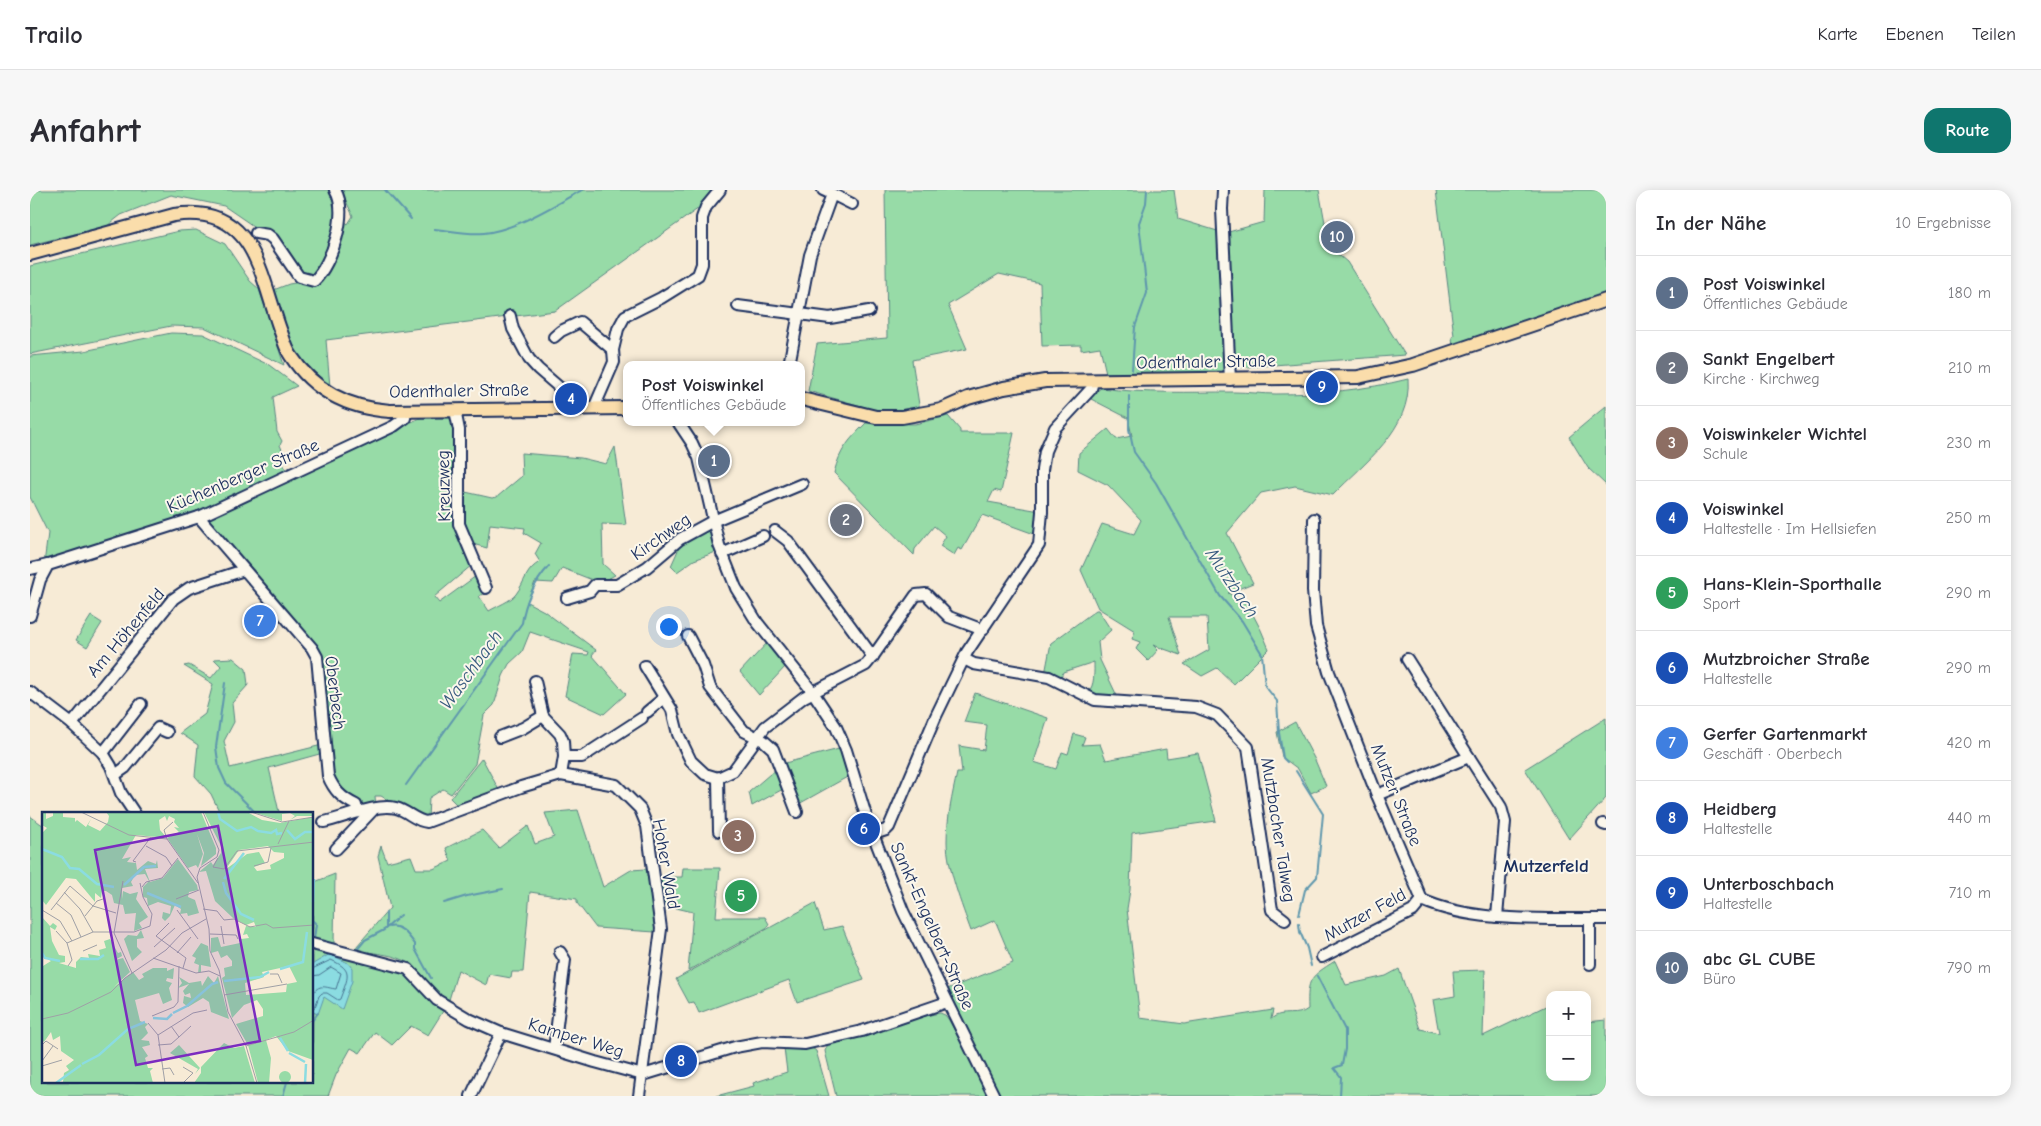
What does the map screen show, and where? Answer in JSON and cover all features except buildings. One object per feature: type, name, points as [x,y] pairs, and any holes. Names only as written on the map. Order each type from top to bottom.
[{"type":"main road","name":"Odenthaler Straße","points":[[30,254],[174,215],[189,213],[203,215],[221,220],[240,234],[253,251],[289,355],[304,373],[328,393],[349,403],[376,410],[406,411],[623,408]]},
{"type":"main road","name":"Odenthaler Straße","points":[[805,399],[876,417],[902,418],[941,410],[968,398],[1004,388],[1045,381],[1358,377],[1413,365],[1606,300]]},
{"type":"street","points":[[256,233],[273,238],[299,277],[314,281],[328,260],[336,240],[341,206],[335,190]]},
{"type":"street","points":[[594,408],[614,362],[618,329],[625,316],[661,298],[698,275],[702,264],[702,218],[706,207],[720,190]]},
{"type":"street","points":[[1223,190],[1222,209],[1230,380]]},
{"type":"street","points":[[791,361],[810,255],[828,192],[852,204]]},
{"type":"street","points":[[738,306],[830,318],[869,311]]},
{"type":"street","points":[[510,316],[513,329],[529,359],[568,395],[575,408]]},
{"type":"street","points":[[554,337],[561,331],[580,322],[614,350]]},
{"type":"street","points":[[874,834],[882,832],[889,827],[936,716],[964,659],[1039,545],[1042,512],[1042,470],[1045,451],[1055,428],[1091,389],[1093,381]]},
{"type":"street","name":"Kreuzweg","points":[[455,410],[459,429],[459,524],[486,588]]},
{"type":"street","name":"Küchenberger Straße","points":[[30,569],[48,565],[199,516],[394,426],[405,418],[406,411]]},
{"type":"street","name":"Sankt-Engelbert-Straße","points":[[681,426],[699,458],[722,554],[736,588],[757,622],[812,691],[836,727],[846,750],[867,819],[903,911],[994,1096]]},
{"type":"street","name":"Kirchweg","points":[[567,598],[590,591],[595,585],[617,585],[624,582],[648,567],[680,539],[713,521],[802,484]]},
{"type":"street","name":"Oberbech","points":[[199,516],[318,657],[328,776],[334,790],[346,801],[356,805],[357,811]]},
{"type":"street","name":"Mutzer Straße","points":[[1314,519],[1313,591],[1316,626],[1329,672],[1422,900]]},
{"type":"street","points":[[775,531],[788,541],[872,657]]},
{"type":"street","points":[[722,554],[763,536]]},
{"type":"street","points":[[30,616],[40,580],[48,565]]},
{"type":"street","name":"Am Höhenfeld","points":[[72,724],[173,599],[189,588],[244,570]]},
{"type":"street","points":[[645,666],[672,710],[678,734],[691,761],[705,774],[718,778],[733,771],[765,727],[812,691],[861,668],[872,657],[911,600],[919,594],[928,596],[949,617],[983,630]]},
{"type":"street","points":[[688,636],[703,665],[710,687],[744,731],[773,749],[797,812]]},
{"type":"street","name":"Mutzbacher Talweg","points":[[964,659],[974,664],[1049,677],[1095,700],[1196,707],[1217,715],[1248,747],[1272,910],[1285,920]]},
{"type":"street","points":[[1407,659],[1501,807],[1505,822],[1497,917]]},
{"type":"street","points":[[535,681],[543,716],[560,734],[564,747],[561,775]]},
{"type":"street","points":[[30,692],[72,724],[103,753],[115,775],[121,793],[134,812]]},
{"type":"street","points":[[564,757],[582,757],[644,715],[664,698]]},
{"type":"street","points":[[103,753],[141,704]]},
{"type":"street","points":[[500,736],[523,728],[543,716]]},
{"type":"street","points":[[115,775],[124,768],[158,728],[162,728],[167,732]]},
{"type":"street","points":[[1378,795],[1469,757]]},
{"type":"street","name":"Hoher Wald","points":[[373,810],[394,807],[417,820],[427,822],[521,787],[561,775],[616,785],[640,809],[647,826],[660,929],[639,1096]]},
{"type":"street","points":[[718,778],[719,831]]},
{"type":"street","points":[[324,822],[341,818],[357,811],[373,810]]},
{"type":"street","points":[[336,849],[373,810]]},
{"type":"street","points":[[1422,900],[1432,905],[1457,911],[1497,917],[1606,919]]},
{"type":"street","name":"Mutzer Feld","points":[[1322,957],[1413,911],[1422,900]]},
{"type":"street","points":[[1590,918],[1590,964]]},
{"type":"street","name":"Kamper Weg","points":[[314,945],[408,969],[437,1000],[469,1019],[501,1033],[643,1075]]},
{"type":"street","points":[[554,1049],[564,960],[560,952]]},
{"type":"street","points":[[643,1075],[735,1047],[762,1042],[805,1044],[862,1031],[947,1002]]},
{"type":"street","name":"Kamper Weg","points":[[471,1096],[501,1033]]},
{"type":"green space","points":[[30,190],[335,190],[340,218],[319,276],[306,280],[281,250],[259,230],[224,206],[171,195],[121,215],[107,226],[30,245]]},
{"type":"green space","points":[[341,190],[719,190],[699,208],[555,311],[326,340],[330,387],[288,345],[271,291],[289,284],[319,279],[342,219],[348,224],[353,216]]},
{"type":"green space","points":[[885,190],[1174,190],[1178,219],[1224,233],[1229,378],[1179,374],[1106,373],[1100,347],[1081,350],[1081,345],[1042,346],[1040,283],[999,274],[948,305],[967,349],[912,360],[920,411],[879,411],[808,391],[817,344],[887,338]]},
{"type":"green space","points":[[1265,190],[1319,190],[1326,228],[1334,251],[1347,262],[1405,355],[1234,368],[1225,233],[1264,222]]},
{"type":"green space","points":[[1436,190],[1606,190],[1606,296],[1556,310],[1453,346],[1452,337],[1454,336]]},
{"type":"green space","points":[[196,230],[225,244],[250,281],[259,289],[284,365],[204,327],[171,326],[30,354],[30,266],[179,231]]},
{"type":"green space","points":[[171,333],[203,334],[269,365],[297,386],[273,397],[277,432],[282,441],[280,445],[286,459],[282,461],[286,470],[291,469],[202,511],[44,564],[48,533],[30,497],[30,356],[84,351]]},
{"type":"green space","points":[[1408,379],[1407,397],[1402,414],[1394,429],[1384,444],[1333,495],[1295,486],[1261,493],[1227,533],[1253,583],[1228,593],[1248,605],[1269,649],[1234,684],[1217,668],[1202,676],[1184,664],[1209,650],[1207,617],[1169,617],[1181,655],[1153,645],[1158,650],[1148,661],[1136,649],[1140,642],[1132,639],[1135,631],[1098,608],[1081,570],[1102,524],[1134,534],[1141,520],[1108,485],[1078,470],[1079,453],[1108,429],[1116,439],[1132,436],[1128,418],[1091,399],[1090,396],[1101,388],[1151,392],[1309,393],[1359,389]]},
{"type":"green space","points":[[1606,406],[1606,485],[1588,468],[1569,437]]},
{"type":"green space","points":[[948,416],[960,430],[960,433],[1014,433],[1001,492],[994,490],[988,502],[1040,511],[1037,535],[982,515],[962,550],[958,548],[954,555],[940,546],[946,536],[934,526],[915,549],[914,555],[834,473],[839,457],[846,445],[866,423],[915,424]]},
{"type":"green space","points":[[420,418],[455,418],[460,466],[459,473],[454,473],[452,487],[458,488],[457,502],[454,504],[459,533],[472,565],[434,597],[439,603],[476,576],[483,594],[479,596],[489,611],[514,597],[529,572],[540,562],[535,554],[541,543],[524,533],[525,528],[490,524],[487,548],[469,543],[461,524],[459,504],[461,491],[492,498],[497,497],[522,476],[521,453],[581,458],[606,464],[615,447],[626,525],[602,524],[603,564],[615,575],[600,583],[562,568],[553,583],[535,582],[527,602],[544,611],[596,650],[592,655],[626,694],[604,714],[565,696],[573,654],[588,655],[589,652],[530,632],[522,652],[509,664],[503,676],[494,705],[484,715],[475,764],[451,794],[443,789],[429,798],[428,819],[421,819],[381,796],[375,796],[376,807],[359,808],[335,788],[331,778],[319,652],[207,521],[210,515]]},
{"type":"green space","points":[[709,527],[716,552],[694,560],[677,572],[671,566],[683,539]]},
{"type":"green space","points":[[1098,610],[1111,630],[1098,642],[1100,660],[1118,698],[1097,697],[1088,692],[1093,682],[1094,662],[1063,672],[1061,677],[1045,674],[1051,643]]},
{"type":"green space","points":[[91,616],[102,623],[87,647],[76,640]]},
{"type":"green space","points":[[767,643],[786,666],[759,695],[740,672]]},
{"type":"green space","points":[[233,658],[246,669],[248,685],[232,703],[234,722],[224,741],[230,768],[322,745],[323,753],[269,768],[279,812],[220,812],[211,794],[195,776],[198,745],[180,733],[205,714],[213,684],[184,666],[189,665],[211,678],[221,666],[214,659]]},
{"type":"green space","points":[[975,693],[1048,718],[1034,762],[1056,769],[1062,752],[1068,754],[1074,734],[1085,737],[1082,745],[1100,744],[1106,760],[1166,749],[1167,758],[1198,753],[1216,821],[1132,833],[1130,890],[1127,909],[1140,1018],[1184,1024],[1273,1010],[1271,1019],[1280,1014],[1304,1012],[1308,1009],[1308,991],[1312,979],[1335,961],[1346,985],[1386,976],[1399,969],[1420,1029],[1439,1033],[1433,1000],[1455,996],[1453,971],[1485,970],[1483,1036],[1546,1006],[1546,1081],[1591,1081],[1591,1022],[1606,1020],[1606,1096],[998,1096],[945,990],[1013,963],[995,920],[971,931],[949,863],[948,824],[957,773],[962,773],[959,746],[984,750],[987,725],[964,722]]},
{"type":"green space","points":[[1606,718],[1606,798],[1569,839],[1525,769]]},
{"type":"green space","points":[[1295,722],[1326,786],[1311,793],[1298,769],[1282,757],[1277,732]]},
{"type":"green space","points":[[839,749],[844,758],[849,776],[797,805],[781,764]]},
{"type":"green space","points":[[482,758],[500,792],[459,807],[450,798]]},
{"type":"green space","points":[[777,768],[783,789],[752,806],[749,792]]},
{"type":"green space","points":[[578,810],[603,887],[631,870],[646,869],[655,917],[655,932],[596,928],[577,903],[577,899],[530,892],[523,972],[512,972],[511,978],[489,974],[486,985],[458,970],[448,1003],[410,963],[387,955],[355,951],[356,947],[390,908],[378,856],[381,846],[387,862],[411,856],[416,869],[433,869],[451,861],[446,848],[482,830],[499,848],[528,826],[535,844],[554,837],[545,813]]},
{"type":"green space","points":[[30,816],[42,825],[42,1084],[314,1084],[314,1012],[318,1014],[314,974],[314,945],[397,965],[445,1008],[428,1035],[411,1026],[392,1045],[375,1032],[360,1053],[351,1048],[336,1075],[328,1096],[30,1096]]},
{"type":"green space","points":[[683,868],[720,868],[716,917],[765,917],[769,924],[768,927],[688,971],[693,912],[659,904],[655,877],[682,877]]},
{"type":"green space","points":[[335,874],[334,943],[338,947],[314,941],[314,882]]},
{"type":"green space","points":[[815,903],[824,930],[842,926],[864,980],[797,1002],[789,980],[699,1013],[694,1002],[689,1003],[676,979]]},
{"type":"green space","points":[[940,1013],[949,1020],[989,1096],[836,1096],[825,1051],[828,1044],[864,1035],[910,1019]]},
{"type":"green space","points":[[784,1048],[812,1048],[816,1051],[829,1096],[716,1096],[754,1086],[753,1083],[787,1072]]},
{"type":"water","points":[[330,954],[348,963],[352,968],[352,981],[342,1009],[324,997],[318,1014],[314,1012],[314,963]]},
{"type":"waterway","points":[[385,190],[411,219]]},
{"type":"waterway","points":[[434,229],[472,233],[496,231],[522,222],[582,190]]},
{"type":"waterway","name":"Mutzbach","points":[[1132,370],[1135,327],[1147,293],[1139,223],[1146,203],[1147,190]]},
{"type":"waterway","name":"Mutzbach","points":[[1129,396],[1129,429],[1134,452],[1156,483],[1220,596],[1242,621],[1262,654],[1265,686],[1277,701],[1283,758],[1287,762]]},
{"type":"waterway","name":"Waschbach","points":[[406,785],[522,623],[525,607],[531,593],[549,566]]},
{"type":"waterway","points":[[225,683],[216,747],[219,768],[226,783],[254,812]]},
{"type":"waterway","name":"Mutzbach","points":[[1296,771],[1323,814],[1317,877],[1305,890],[1299,915]]},
{"type":"waterway","points":[[444,903],[467,896],[503,889]]},
{"type":"waterway","name":"Waschbach","points":[[386,913],[386,928]]},
{"type":"waterway","name":"Waschbach","points":[[356,951],[365,940],[384,930],[401,915]]},
{"type":"waterway","points":[[314,922],[316,924],[314,939]]},
{"type":"waterway","name":"Mutzbach","points":[[1299,924],[1311,966]]},
{"type":"waterway","points":[[389,927],[397,927],[410,937],[431,978]]},
{"type":"waterway","points":[[314,939],[327,942]]},
{"type":"waterway","name":"Mutzbach","points":[[1317,976],[1345,1030],[1345,1049],[1342,1065],[1334,1068],[1341,1077],[1340,1096]]},
{"type":"waterway","name":"Waschbach","points":[[314,1018],[318,1013]]},
{"type":"waterway","name":"Waschbach","points":[[283,1096],[286,1084]]},
{"type":"place","name":"abc GL CUBE","points":[[1337,237]]},
{"type":"place","name":"Unterboschbach","points":[[1322,387]]},
{"type":"place","name":"Voiswinkel","points":[[571,399]]},
{"type":"place","name":"Post Voiswinkel","points":[[714,461]]},
{"type":"place","name":"Sankt Engelbert","points":[[846,520]]},
{"type":"place","name":"Gerfer Gartenmarkt","points":[[260,621]]},
{"type":"place","name":"Mutzbroicher Straße","points":[[864,829]]},
{"type":"place","name":"Voiswinkeler Wichtel","points":[[738,836]]},
{"type":"place","name":"Hans-Klein-Sporthalle","points":[[741,896]]},
{"type":"place","name":"Heidberg","points":[[681,1061]]},
{"type":"district","name":"Mutzerfeld","points":[[1546,866]]}]
